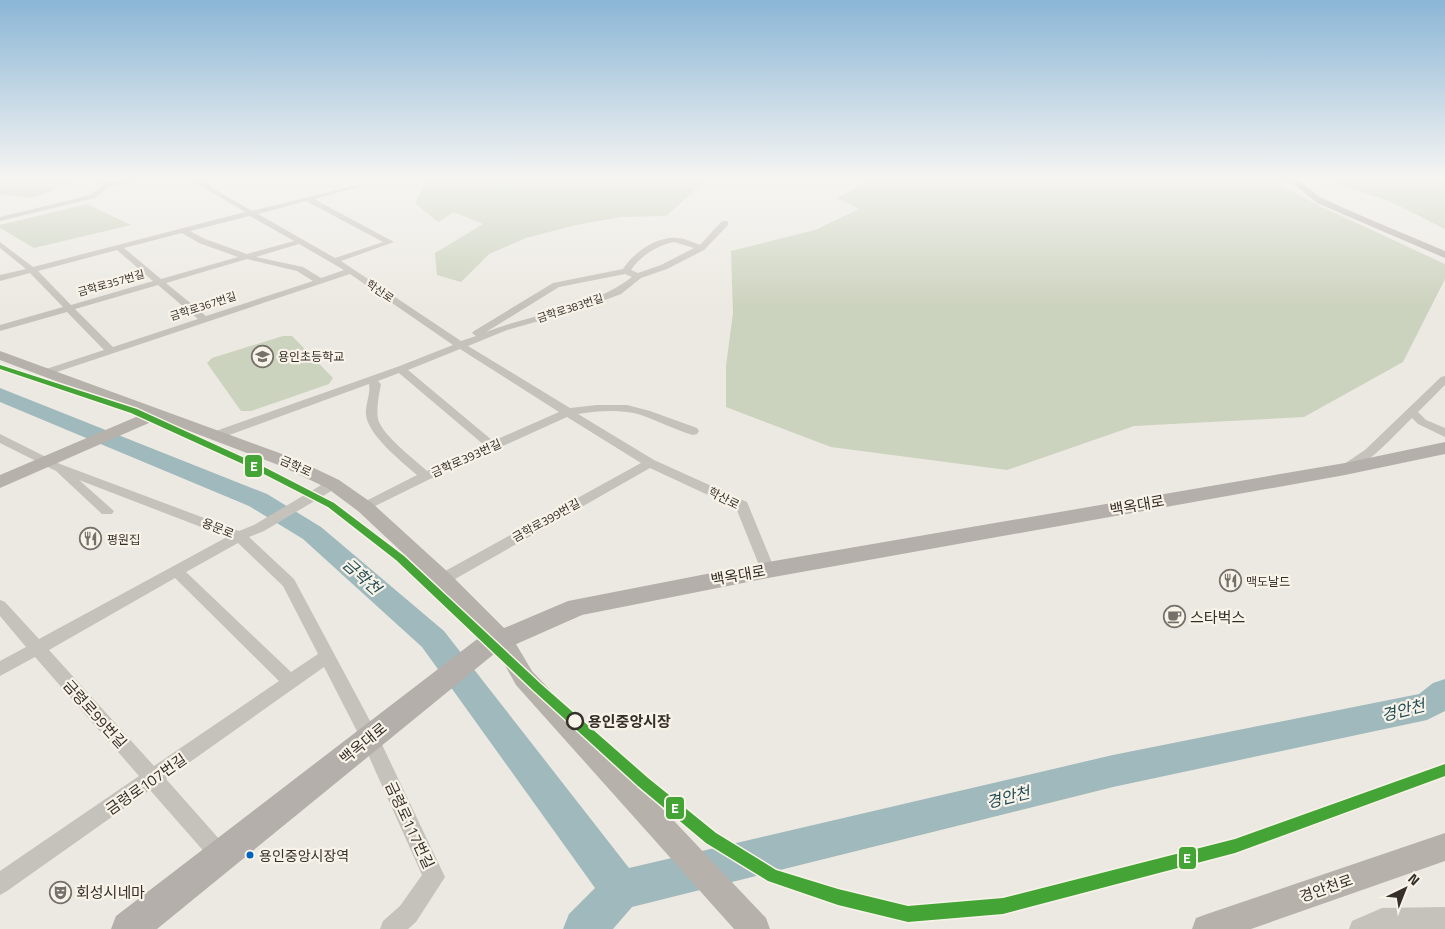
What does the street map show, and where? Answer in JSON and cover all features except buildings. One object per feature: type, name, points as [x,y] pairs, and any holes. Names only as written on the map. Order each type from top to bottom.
[{"type":"main road","points":[[1365,220],[1445,255]]},
{"type":"main road","name":"금학로","points":[[0,354],[55,369],[156,414],[287,462],[333,484],[364,507],[443,579],[493,644],[755,929]]},
{"type":"main road","points":[[0,482],[52,464],[68,452],[156,414]]},
{"type":"main road","name":"백옥대로","points":[[129,929],[370,738],[420,696],[493,644],[577,607],[768,570],[1345,469],[1445,448]]},
{"type":"main road","name":"경안천로","points":[[1207,929],[1445,847]]},
{"type":"street","points":[[0,278],[224,220]]},
{"type":"street","name":"학산로","points":[[265,220],[334,260],[460,344],[650,462],[742,505],[768,570]]},
{"type":"street","points":[[334,260],[390,242],[349,220]]},
{"type":"street","name":"금학로383번길","points":[[217,435],[401,369],[504,328],[578,307],[618,292],[638,276],[664,267],[701,248],[725,223]]},
{"type":"street","points":[[182,231],[202,242],[247,257]]},
{"type":"street","points":[[626,271],[632,263],[668,241],[677,240],[701,248]]},
{"type":"street","name":"금학로357번길","points":[[0,328],[302,242]]},
{"type":"street","points":[[0,244],[31,270],[69,308]]},
{"type":"street","points":[[118,247],[160,282]]},
{"type":"street","name":"금학로357번길","points":[[247,257],[300,269],[319,281]]},
{"type":"street","name":"금학로367번길","points":[[55,369],[203,318],[351,271]]},
{"type":"street","points":[[472,340],[479,330],[556,286],[626,271],[638,276]]},
{"type":"street","name":"금학로357번길","points":[[160,282],[203,318]]},
{"type":"street","name":"금학로357번길","points":[[69,308],[110,350]]},
{"type":"street","points":[[401,369],[492,446]]},
{"type":"street","points":[[369,379],[376,384],[372,405],[374,423],[406,459],[425,476]]},
{"type":"street","points":[[1345,469],[1369,453],[1445,379]]},
{"type":"street","points":[[568,412],[587,408],[633,410],[646,413],[677,427],[693,431]]},
{"type":"street","name":"금학로393번길","points":[[364,507],[425,476],[568,412]]},
{"type":"street","points":[[1411,412],[1422,422],[1445,433]]},
{"type":"street","name":"용문로","points":[[0,438],[52,464],[239,536],[289,583],[370,738]]},
{"type":"street","name":"금학로399번길","points":[[443,579],[650,462]]},
{"type":"street","points":[[52,464],[107,511]]},
{"type":"street","points":[[0,669],[239,536],[259,528],[333,484]]},
{"type":"street","points":[[176,571],[291,682]]},
{"type":"street","name":"금령로99번길","points":[[0,606],[36,649],[221,856]]},
{"type":"street","name":"금령로107번길","points":[[0,884],[327,656]]},
{"type":"street","name":"금령로117번길","points":[[370,738],[434,877],[408,914],[391,929]]},
{"type":"street","points":[[1360,929],[1382,919],[1445,918]]},
{"type":"green space","points":[[19,220],[121,220],[131,225],[34,248],[0,228],[0,225]]},
{"type":"green space","points":[[474,220],[602,220],[526,238],[489,254],[461,282],[437,275],[435,253],[483,224]]},
{"type":"green space","points":[[835,220],[1351,220],[1445,264],[1445,279],[1403,362],[1304,417],[1134,426],[1007,470],[831,447],[726,407],[726,366],[733,313],[731,251],[815,230]]},
{"type":"green space","points":[[1428,220],[1445,220],[1445,229]]},
{"type":"green space","points":[[283,336],[292,336],[333,378],[329,384],[251,411],[241,411],[207,363],[212,358]]},
{"type":"waterway","name":"금학천","points":[[0,394],[69,424],[258,500],[312,533],[433,639],[621,890]]},
{"type":"waterway","name":"경안천","points":[[621,890],[1113,771],[1427,706],[1445,693]]},
{"type":"waterway","name":"경안천","points":[[584,929],[621,890]]},
{"type":"transit line","name":"E","points":[[0,367],[134,411],[261,469],[331,505],[400,558],[538,688],[643,782],[711,838],[773,876],[838,897],[908,914],[1003,906],[1235,846],[1445,770]]},
{"type":"place","name":"용인초등학교","points":[[262,356]]},
{"type":"place","name":"평원집","points":[[91,539]]},
{"type":"place","name":"맥도날드","points":[[1230,581]]},
{"type":"place","name":"스타벅스","points":[[1174,617]]},
{"type":"place","name":"용인중앙시장","points":[[575,721]]},
{"type":"place","name":"용인중앙시장역","points":[[250,855]]},
{"type":"place","name":"회성시네마","points":[[60,892]]}]
